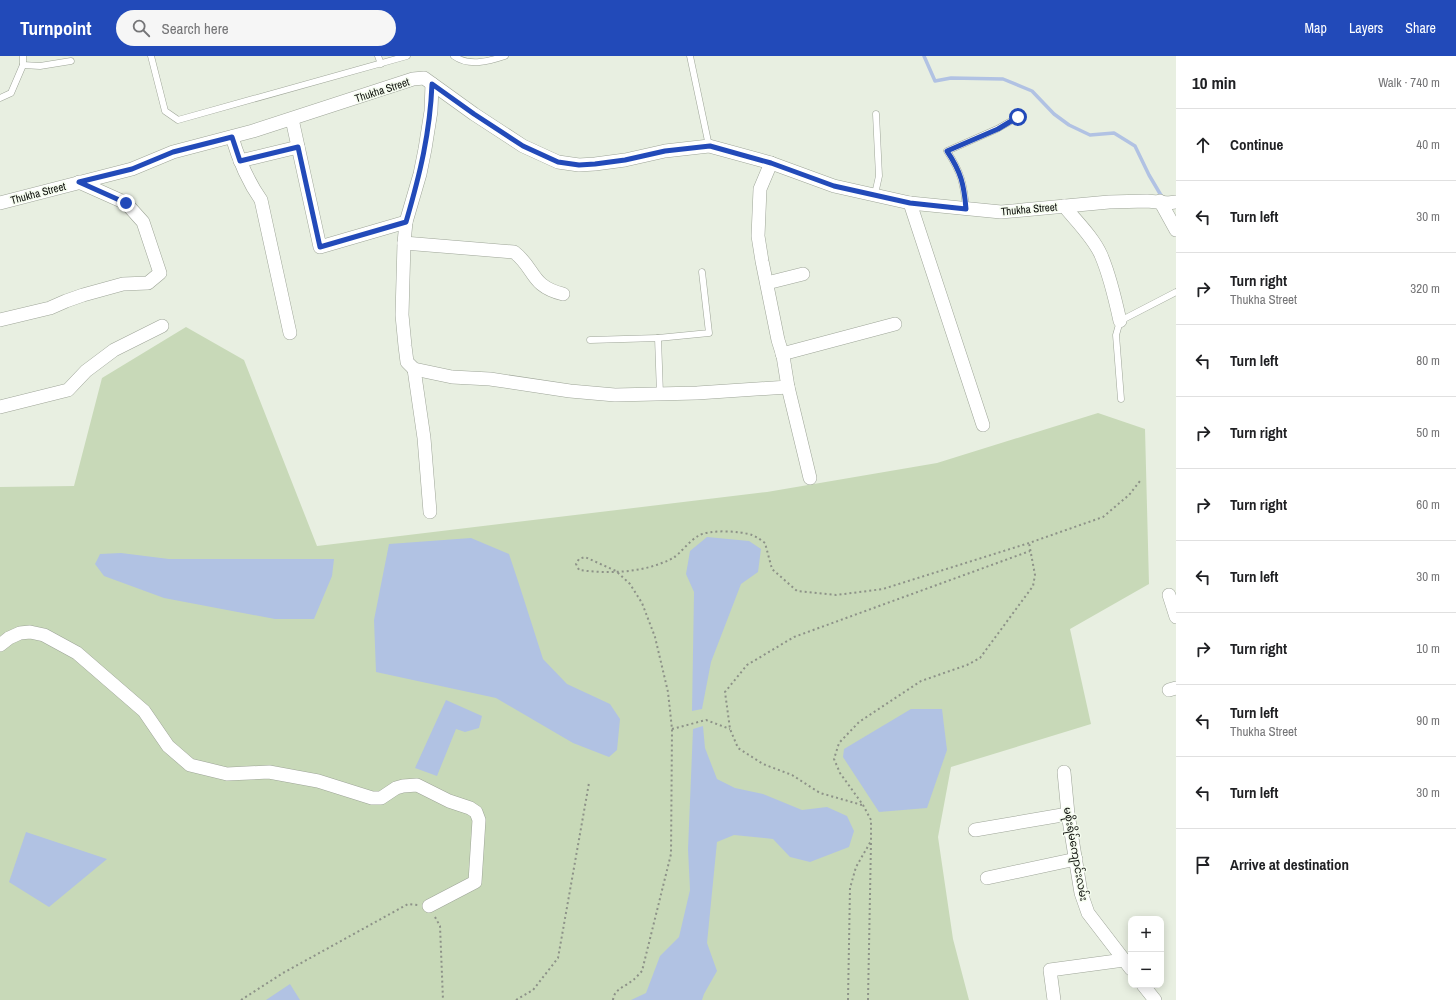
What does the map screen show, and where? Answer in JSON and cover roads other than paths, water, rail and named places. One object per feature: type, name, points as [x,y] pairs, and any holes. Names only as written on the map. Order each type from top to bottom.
[{"type":"street","name":"Thukha Street","points":[[0,203],[132,169],[173,152],[232,137],[413,79],[424,78],[474,114],[523,146],[558,162],[579,165],[595,164],[625,160],[665,151],[710,146],[771,163],[834,186],[910,203],[1001,212],[1109,202],[1176,202]]},
{"type":"street","points":[[432,84],[431,111],[425,149],[420,174],[406,222],[404,243],[403,323],[407,362],[414,369],[452,376],[490,379],[570,391],[615,395],[788,387]]},
{"type":"street","points":[[292,119],[320,247],[406,222]]},
{"type":"street","points":[[232,137],[249,184],[261,200],[290,333]]},
{"type":"street","points":[[240,161],[298,147]]},
{"type":"street","points":[[771,163],[760,189],[758,215],[759,242],[788,387],[810,478]]},
{"type":"street","points":[[0,320],[50,308],[83,294],[123,284],[148,283],[160,273],[143,222],[126,203],[79,182]]},
{"type":"street","points":[[1160,202],[1176,230]]},
{"type":"street","points":[[910,203],[983,425]]},
{"type":"street","points":[[1064,206],[1088,235],[1100,254],[1112,286],[1120,321]]},
{"type":"street","points":[[404,243],[514,252],[520,257],[537,281],[544,288],[563,294]]},
{"type":"street","points":[[768,283],[804,274]]},
{"type":"street","points":[[782,354],[895,324]]},
{"type":"street","points":[[0,406],[68,390],[86,372],[114,350],[162,326]]},
{"type":"street","points":[[414,369],[424,438],[430,512]]},
{"type":"street","points":[[1169,595],[1176,617]]},
{"type":"street","points":[[0,645],[9,638],[30,632],[44,635],[77,653],[144,712],[168,746],[190,765],[227,774],[268,772],[318,781],[372,798],[381,798],[396,788],[403,786],[417,786],[449,801],[470,808],[476,812],[479,820],[475,882],[429,906]]},
{"type":"street","name":"မစိုးရိမ်ကျောင်းလမ်း","points":[[1064,772],[1068,814],[1082,892],[1088,913],[1127,965]]},
{"type":"street","points":[[975,830],[1068,814]]},
{"type":"street","points":[[987,878],[1076,859]]},
{"type":"street","points":[[1054,1000],[1050,970],[1127,965]]},
{"type":"street","points":[[1145,988],[1155,1000]]},
{"type":"lane","points":[[0,98],[11,92],[23,65],[23,56]]},
{"type":"lane","points":[[151,56],[165,111],[178,120],[407,56]]},
{"type":"lane","points":[[378,56],[381,64]]},
{"type":"lane","points":[[454,56],[459,60],[483,63],[505,56]]},
{"type":"lane","points":[[690,56],[710,146]]},
{"type":"lane","points":[[23,65],[40,66],[70,62]]},
{"type":"lane","points":[[875,194],[879,176],[876,114]]},
{"type":"lane","points":[[966,209],[965,190],[961,175],[947,151],[998,129],[1018,117]]},
{"type":"lane","points":[[590,340],[658,338],[709,333],[702,272]]},
{"type":"lane","points":[[1121,399],[1116,335],[1120,321],[1176,292]]},
{"type":"lane","points":[[658,338],[660,394]]},
{"type":"water","points":[[707,537],[749,541],[761,549],[758,572],[741,584],[711,662],[702,709],[692,711],[694,592],[686,574],[690,551]]},
{"type":"water","points":[[471,538],[509,554],[543,659],[567,684],[610,704],[620,719],[617,750],[609,757],[573,743],[496,698],[376,672],[374,620],[389,544]]},
{"type":"water","points":[[121,553],[169,559],[334,559],[332,576],[314,619],[275,619],[164,598],[104,576],[95,564],[100,554]]},
{"type":"water","points":[[446,700],[482,716],[479,728],[465,732],[456,729],[437,776],[415,768]]},
{"type":"water","points":[[911,709],[942,709],[947,750],[927,808],[879,812],[843,757],[844,749]]},
{"type":"water","points":[[703,726],[705,748],[717,779],[735,788],[763,794],[802,810],[827,807],[847,816],[854,831],[849,847],[810,862],[790,857],[773,839],[734,835],[717,842],[707,943],[717,971],[702,1000],[631,1000],[646,993],[660,956],[679,937],[690,890],[688,849],[693,729]]},
{"type":"water","points":[[26,832],[107,859],[49,907],[9,882]]},
{"type":"water","points":[[290,984],[300,1000],[266,1000]]},
{"type":"waterway","points":[[924,56],[935,81],[951,78],[1003,79],[1032,91],[1054,114],[1069,125],[1090,135],[1114,133],[1135,146],[1162,197]]}]
